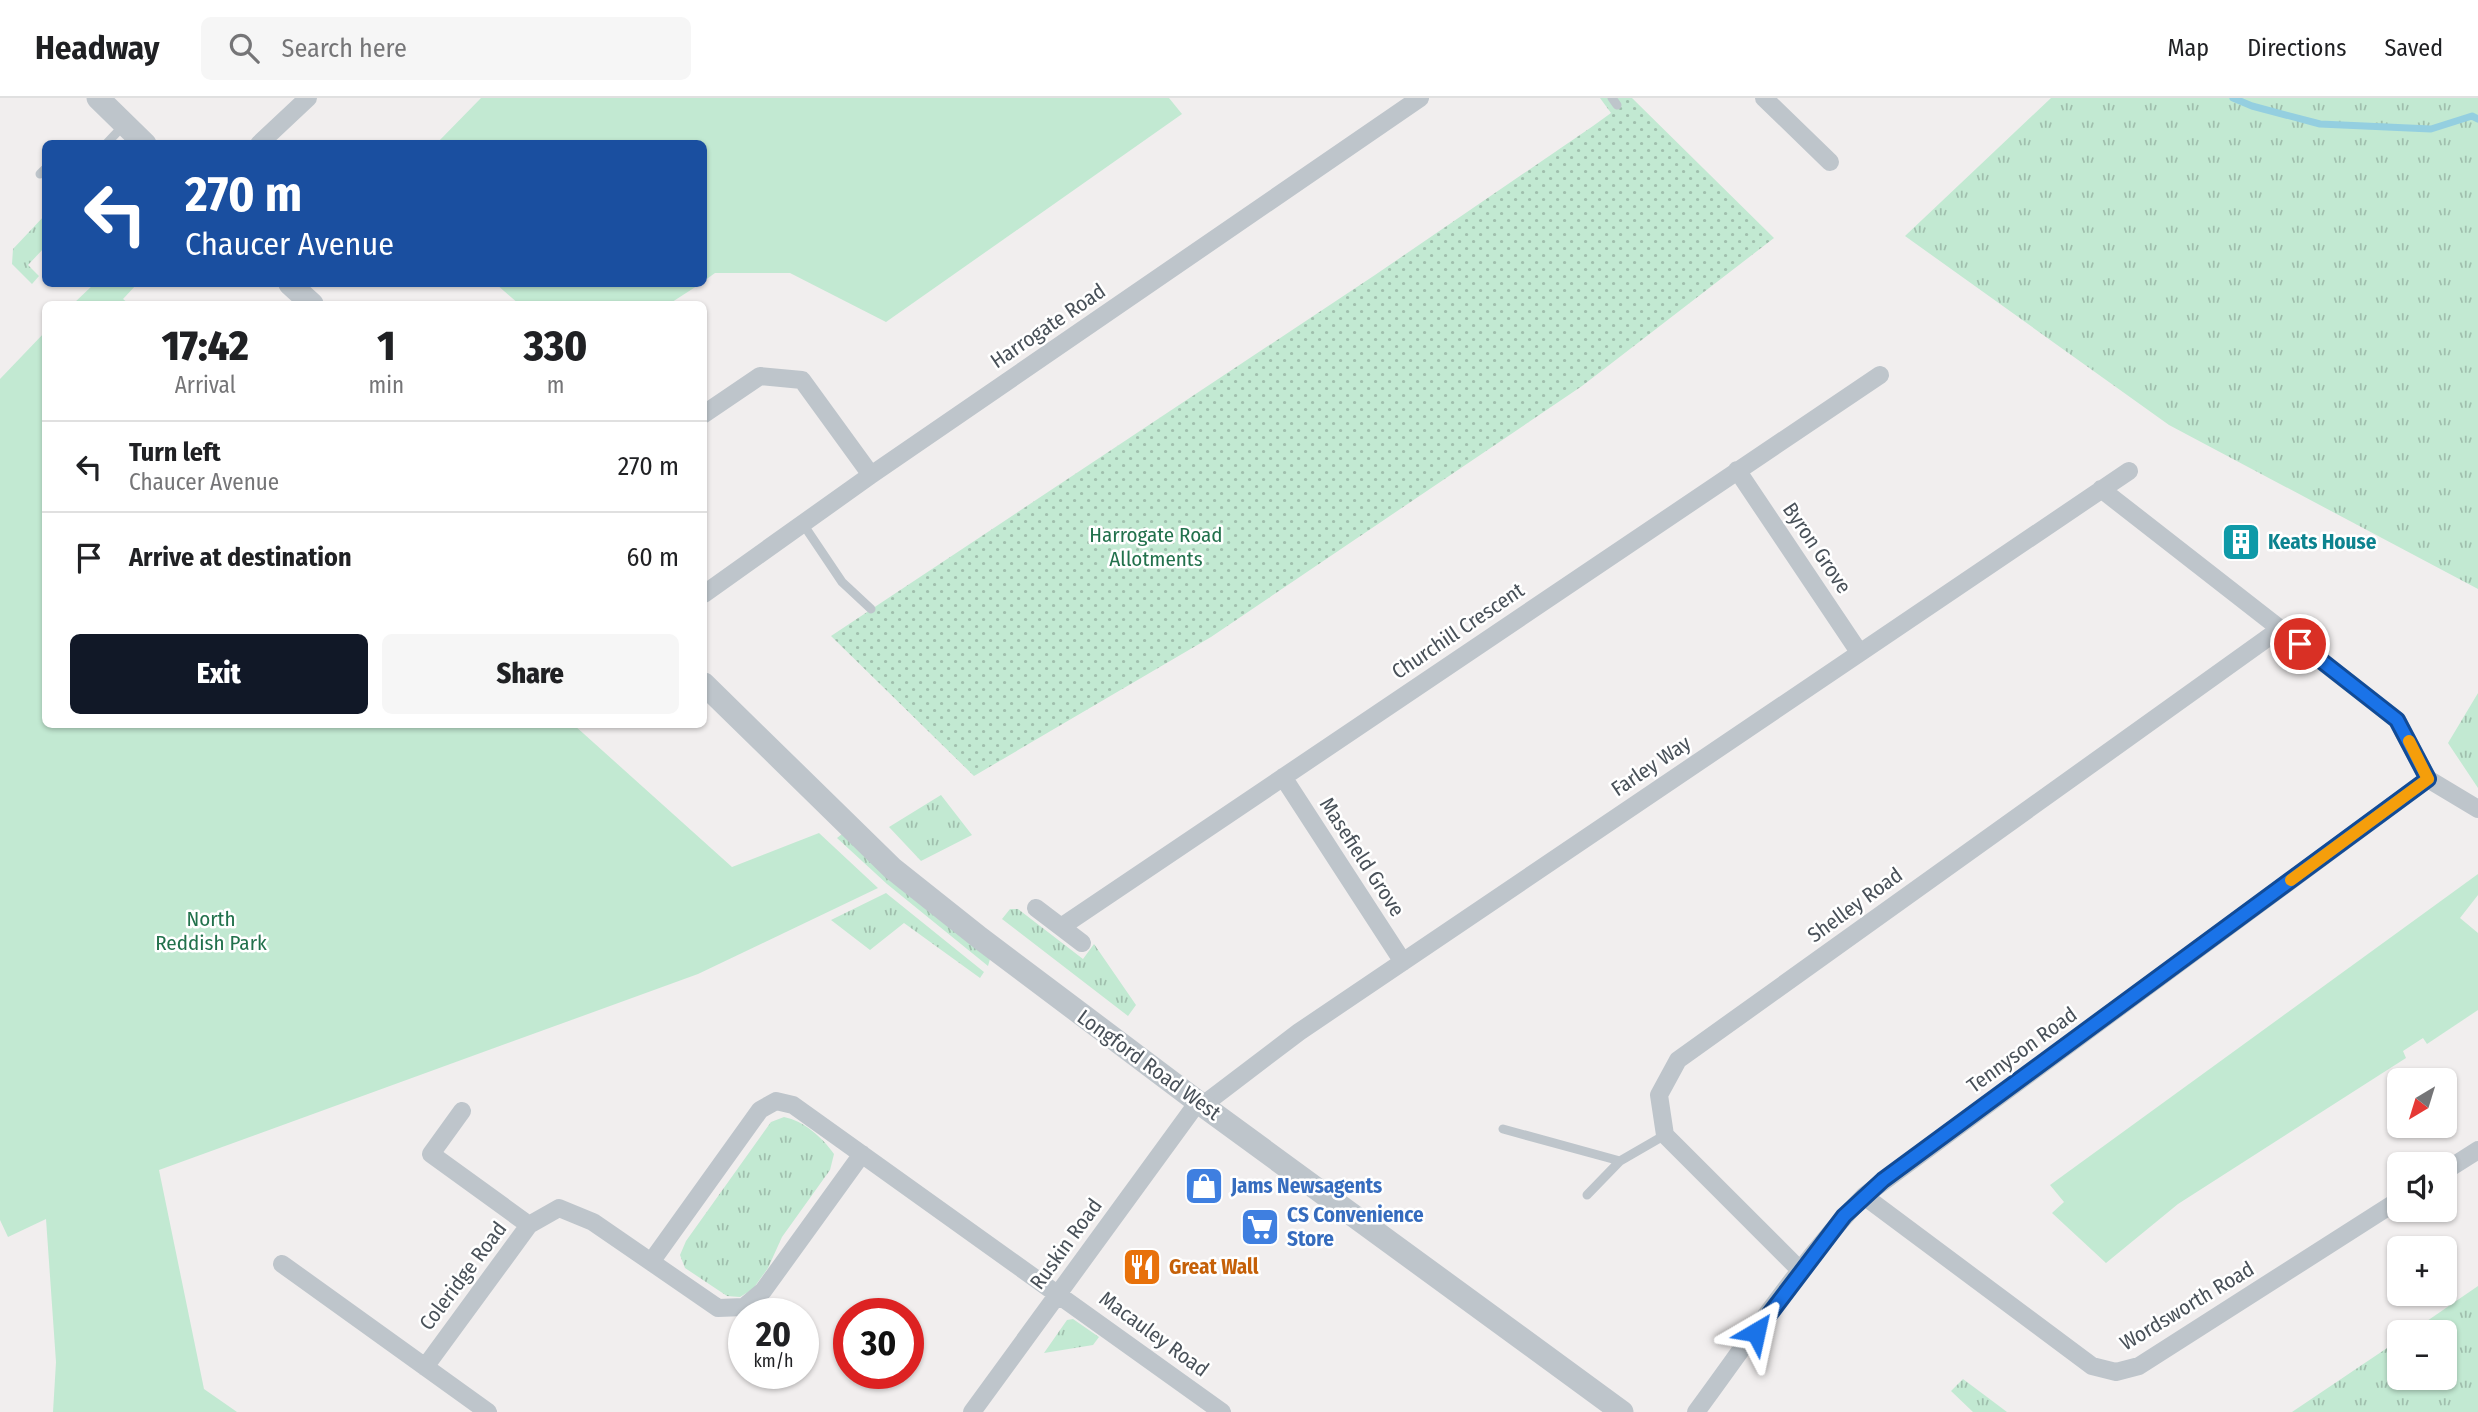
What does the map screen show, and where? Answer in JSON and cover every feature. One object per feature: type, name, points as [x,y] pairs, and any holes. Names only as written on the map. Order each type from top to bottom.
[{"type":"street","points":[[98,98],[141,140]]},
{"type":"street","points":[[263,140],[308,98]]},
{"type":"street","name":"Harrogate Road","points":[[707,592],[871,475],[1420,98]]},
{"type":"street","points":[[1764,98],[1830,162]]},
{"type":"street","points":[[293,287],[309,301]]},
{"type":"street","name":"Churchill Crescent","points":[[1061,927],[1880,374]]},
{"type":"street","points":[[707,412],[760,376],[802,380],[871,475]]},
{"type":"street","name":"Byron Grove","points":[[1737,470],[1859,652]]},
{"type":"street","name":"Farley Way","points":[[1200,1104],[1299,1032],[2129,471]]},
{"type":"street","points":[[2101,489],[2397,720],[2428,779],[2478,809]]},
{"type":"street","name":"Shelley Road","points":[[1665,1135],[1659,1095],[1678,1060],[2280,629]]},
{"type":"street","name":"Longford Road West","points":[[707,687],[892,868],[1046,989],[1200,1104],[1622,1412]]},
{"type":"street","name":"Masefield Grove","points":[[1283,777],[1403,962]]},
{"type":"street","name":"Tennyson Road","points":[[1696,1412],[1801,1271],[1844,1216],[1864,1196],[2428,779]]},
{"type":"street","points":[[1036,908],[1082,943]]},
{"type":"street","points":[[651,1262],[760,1110],[776,1101],[793,1105],[1059,1293]]},
{"type":"street","name":"Ruskin Road","points":[[972,1412],[1200,1104]]},
{"type":"street","points":[[462,1111],[431,1154],[530,1225]]},
{"type":"street","points":[[1665,1135],[1801,1271]]},
{"type":"street","points":[[2457,1163],[2478,1150]]},
{"type":"street","name":"Coleridge Road","points":[[425,1367],[530,1225],[559,1208],[593,1222],[718,1308],[744,1307],[763,1291],[862,1154]]},
{"type":"street","name":"Wordsworth Road","points":[[1864,1196],[2092,1366],[2116,1372],[2139,1366],[2387,1208]]},
{"type":"street","points":[[282,1264],[488,1412]]},
{"type":"street","name":"Macauley Road","points":[[1059,1293],[1222,1412]]},
{"type":"lane","points":[[110,140],[125,124]]},
{"type":"lane","points":[[802,523],[842,582],[871,609]]},
{"type":"lane","points":[[1503,1129],[1620,1161]]},
{"type":"lane","points":[[1587,1195],[1620,1161],[1665,1135]]},
{"type":"green space","points":[[481,98],[1169,98],[1182,114],[886,322],[790,273],[715,273],[707,279],[707,140],[440,140]]},
{"type":"green space","name":"Harrogate Road Allotments","points":[[1600,98],[1632,98],[1774,238],[1582,386],[1211,637],[974,776],[831,636],[1375,275],[1593,126],[1611,113]]},
{"type":"green space","points":[[2051,98],[2478,98],[2478,589],[2169,425],[1905,236]]},
{"type":"green space","points":[[42,218],[42,250],[28,265],[39,276],[32,284],[12,264],[13,249]]},
{"type":"green space","points":[[91,287],[134,287],[123,299],[125,301],[76,301]]},
{"type":"green space","points":[[499,287],[695,287],[674,301],[516,301]]},
{"type":"green space","name":"North Reddish Park","points":[[42,335],[42,728],[577,728],[732,867],[819,833],[878,888],[698,974],[159,1170],[204,1389],[237,1412],[53,1412],[56,1362],[46,1219],[8,1237],[0,1220],[0,379]]},
{"type":"green space","points":[[2478,693],[2478,788],[2448,743]]},
{"type":"green space","points":[[941,795],[972,835],[921,861],[889,827]]},
{"type":"green space","points":[[842,834],[990,959],[988,966],[887,884],[837,838]]},
{"type":"green space","points":[[2478,874],[2478,895],[2460,918],[2478,933],[2478,1010],[2427,1044],[2423,1038],[2403,1051],[2406,1058],[2178,1204],[2106,1263],[2052,1213],[2064,1202],[2050,1185]]},
{"type":"green space","points":[[886,893],[984,972],[980,978],[904,923],[870,950],[831,920]]},
{"type":"green space","points":[[1010,909],[1018,909],[1083,959],[1094,944],[1136,1005],[1128,1016],[1002,919]]},
{"type":"green space","points":[[784,1117],[805,1126],[829,1148],[834,1154],[830,1170],[782,1237],[768,1268],[753,1289],[740,1297],[727,1296],[685,1268],[680,1255],[686,1241],[771,1122]]},
{"type":"green space","points":[[2478,1286],[2478,1412],[2292,1412],[2387,1348],[2387,1390],[2457,1390],[2457,1320],[2428,1320],[2449,1306],[2457,1306],[2457,1300]]},
{"type":"green space","points":[[1073,1319],[1099,1337],[1093,1345],[1044,1353],[1067,1320]]},
{"type":"green space","points":[[1963,1379],[2007,1412],[1973,1412],[1951,1391]]},
{"type":"waterway","points":[[2233,98],[2252,106],[2320,124],[2431,129],[2472,116],[2478,119]]},
{"type":"slow traffic","points":[[2291,880],[2428,779],[2409,741]]},
{"type":"place","name":"Keats House","points":[[2241,542]]},
{"type":"place","name":"Jams Newsagents","points":[[1204,1186]]},
{"type":"place","name":"CS Convenience Store","points":[[1260,1227]]},
{"type":"place","name":"Great Wall","points":[[1142,1267]]},
{"type":"route","points":[[1756,1332],[1844,1216],[1883,1180],[2428,779],[2397,720],[2300,644]]}]
